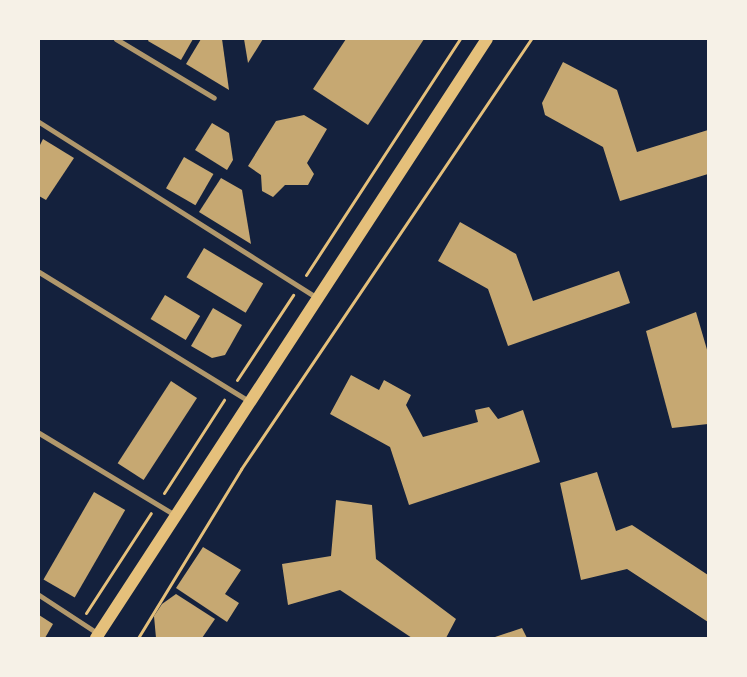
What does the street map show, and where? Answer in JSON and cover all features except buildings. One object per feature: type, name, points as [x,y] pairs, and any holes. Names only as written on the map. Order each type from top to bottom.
[{"type":"main road","points":[[97,636],[487,39]]},
{"type":"street","points":[[116,39],[214,98]]},
{"type":"street","points":[[39,122],[318,298]]},
{"type":"street","points":[[39,272],[251,402]]},
{"type":"street","points":[[39,433],[176,516]]},
{"type":"street","points":[[39,595],[80,622],[97,636]]},
{"type":"path","points":[[301,282],[460,39]]},
{"type":"path","points":[[138,638],[241,469],[531,39]]},
{"type":"path","points":[[80,622],[296,291]]}]
